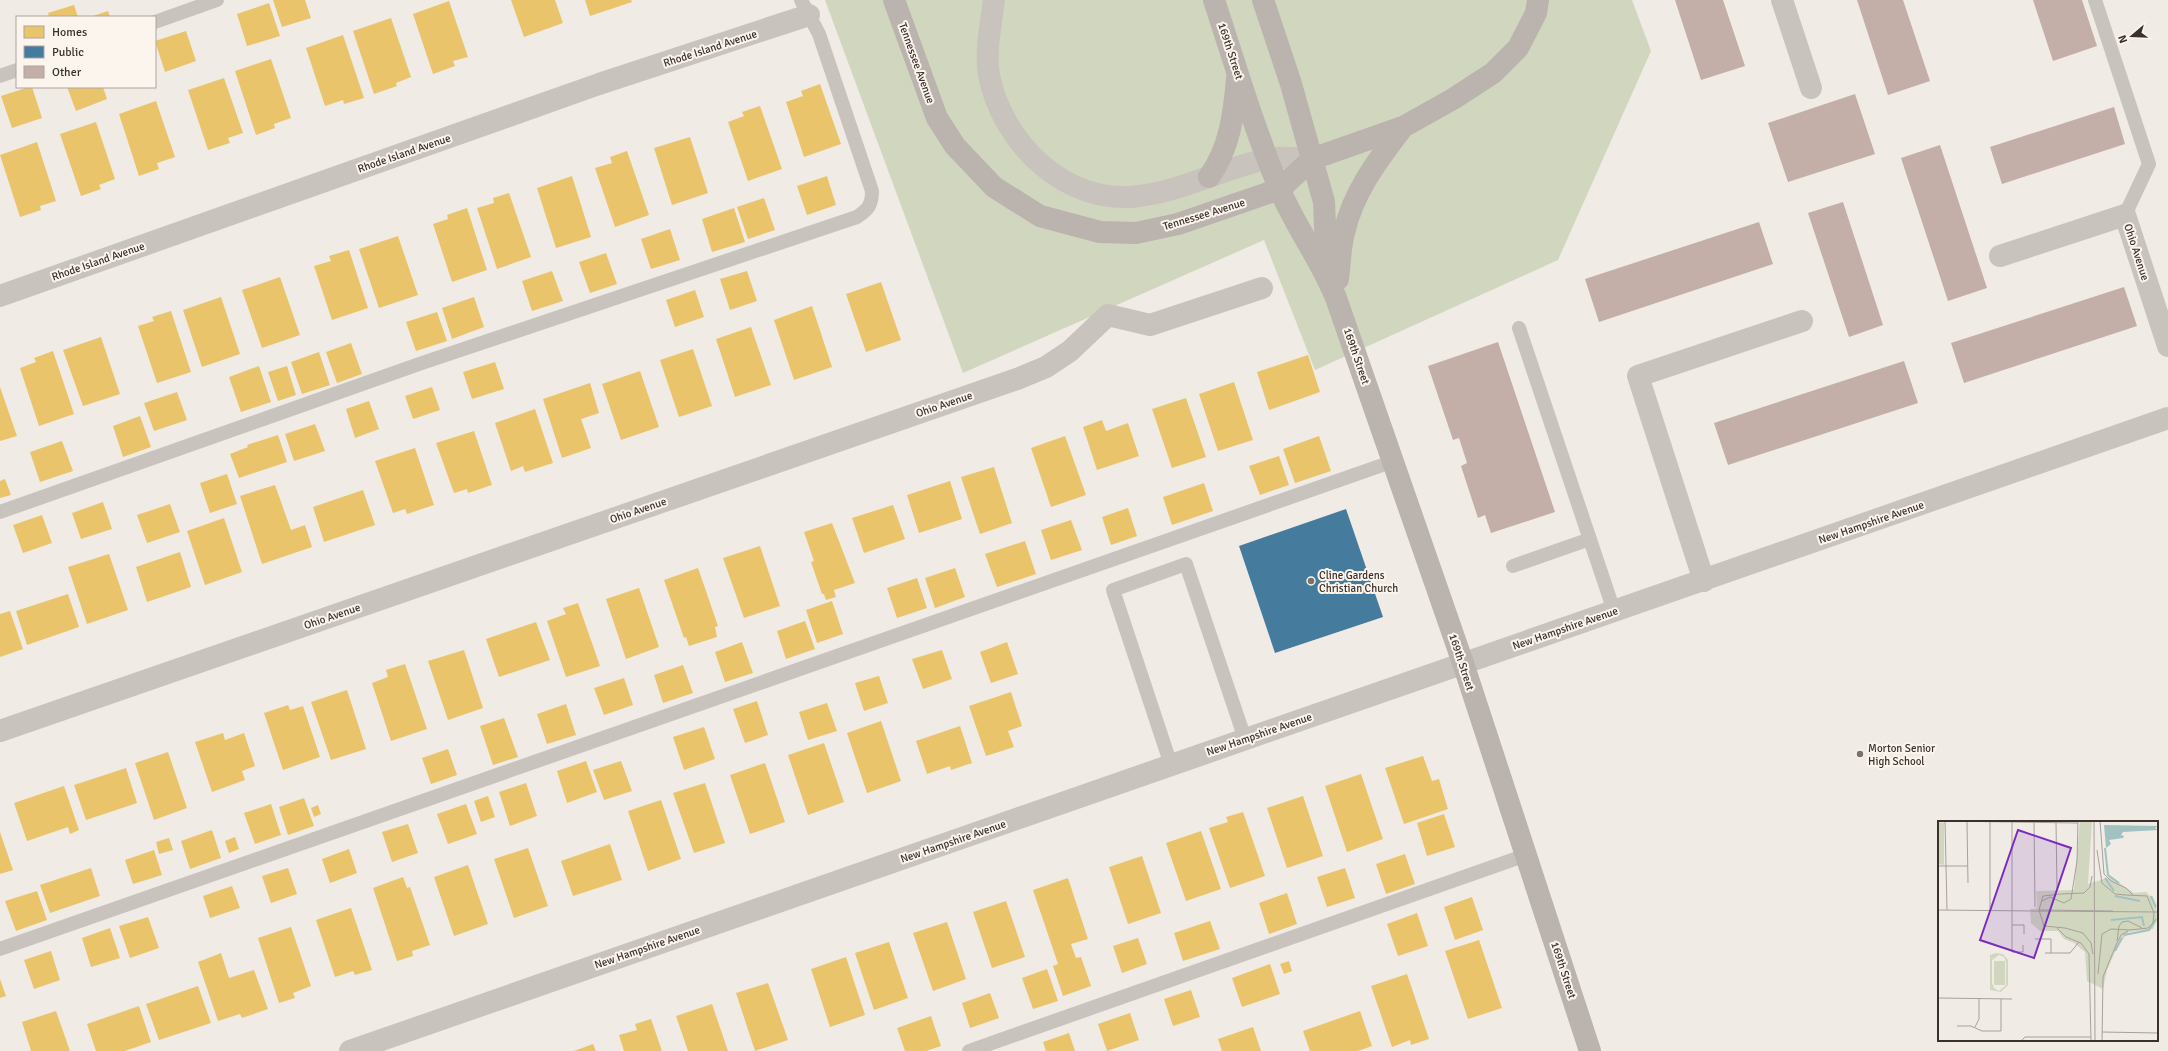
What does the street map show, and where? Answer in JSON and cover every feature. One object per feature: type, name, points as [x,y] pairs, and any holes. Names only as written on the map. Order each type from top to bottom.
[{"type":"main road","name":"Tennessee Avenue","points":[[894,0],[937,118],[955,146],[994,187],[1040,216],[1100,232],[1136,233],[1178,224],[1280,189]]},
{"type":"main road","name":"169th Street","points":[[1214,0],[1268,159],[1280,189],[1294,221],[1328,276],[1336,298],[1394,461],[1463,663],[1590,1051]]},
{"type":"main road","name":"169th Street","points":[[1263,0],[1291,84],[1324,202],[1328,276]]},
{"type":"main road","points":[[1280,189],[1312,159],[1403,127],[1454,100],[1492,73],[1518,48],[1536,13],[1538,0]]},
{"type":"main road","points":[[1209,177],[1217,167],[1226,146],[1234,113],[1237,70]]},
{"type":"main road","points":[[1336,298],[1344,233],[1354,204],[1365,179],[1403,127]]},
{"type":"street","points":[[994,0],[989,43],[989,74],[997,105],[1018,141],[1055,176],[1077,188],[1104,196],[1131,196],[1171,189],[1268,159],[1312,159]]},
{"type":"street","points":[[1782,0],[1811,88]]},
{"type":"street","name":"Rhode Island Avenue","points":[[0,296],[591,87],[805,7]]},
{"type":"street","name":"Ohio Avenue","points":[[2000,256],[2125,215],[2168,346]]},
{"type":"street","name":"Ohio Avenue","points":[[0,731],[1017,379],[1046,366],[1070,351],[1108,315],[1150,325],[1262,288]]},
{"type":"street","points":[[1704,581],[1638,376],[1802,321]]},
{"type":"street","name":"New Hampshire Avenue","points":[[350,1051],[1463,663],[1704,581],[2168,418]]},
{"type":"lane","points":[[156,22],[217,0]]},
{"type":"lane","points":[[2095,0],[2149,164],[2125,215]]},
{"type":"lane","points":[[0,512],[422,363],[858,216],[867,210],[872,202],[872,190],[819,34],[805,7]]},
{"type":"lane","points":[[0,76],[16,70]]},
{"type":"lane","points":[[1520,328],[1614,611]]},
{"type":"lane","points":[[0,949],[1394,461]]},
{"type":"lane","points":[[1513,566],[1590,539]]},
{"type":"lane","points":[[1170,765],[1113,590],[1186,564],[1245,739]]},
{"type":"lane","points":[[968,1051],[1526,855]]},
{"type":"green space","points":[[825,0],[1632,0],[1651,51],[1558,260],[1315,370],[1264,240],[963,373]]},
{"type":"building: Homes","points":[[273,0],[305,0],[311,18],[282,27]]},
{"type":"building: Homes","points":[[511,0],[555,0],[563,23],[524,37]]},
{"type":"building: Homes","points":[[585,0],[631,0],[632,2],[590,16]]},
{"type":"building: Homes","points":[[449,1],[468,57],[453,61],[455,66],[433,74],[413,14]]},
{"type":"building: Homes","points":[[269,3],[280,36],[247,46],[237,14]]},
{"type":"building: Homes","points":[[74,5],[78,16],[49,16],[48,13]]},
{"type":"building: Homes","points":[[108,11],[110,16],[93,16]]},
{"type":"building: Homes","points":[[391,18],[411,77],[396,83],[397,86],[374,94],[353,31]]},
{"type":"building: Homes","points":[[186,31],[196,61],[165,72],[156,41]]},
{"type":"building: Homes","points":[[343,35],[364,98],[344,104],[343,100],[325,106],[306,48]]},
{"type":"building: Homes","points":[[271,59],[291,118],[274,124],[275,128],[256,135],[235,71]]},
{"type":"building: Homes","points":[[224,78],[243,133],[228,138],[230,143],[208,150],[188,90]]},
{"type":"building: Homes","points":[[820,84],[841,144],[804,157],[786,102],[803,96],[801,91]]},
{"type":"building: Homes","points":[[26,88],[32,88],[42,118],[12,128],[1,96]]},
{"type":"building: Homes","points":[[67,88],[103,88],[107,99],[76,111]]},
{"type":"building: Homes","points":[[156,101],[175,157],[157,163],[159,169],[139,176],[119,114]]},
{"type":"building: Homes","points":[[760,106],[782,169],[748,181],[728,122],[744,116],[742,112]]},
{"type":"building: Homes","points":[[96,122],[115,179],[99,185],[101,189],[81,196],[60,134]]},
{"type":"building: Homes","points":[[690,137],[708,193],[672,205],[654,148]]},
{"type":"building: Homes","points":[[37,142],[56,201],[40,206],[41,210],[20,217],[0,155]]},
{"type":"building: Homes","points":[[627,151],[649,215],[615,227],[595,168],[612,163],[610,157]]},
{"type":"building: Homes","points":[[572,176],[591,237],[556,248],[537,188]]},
{"type":"building: Homes","points":[[827,176],[836,205],[807,215],[797,186]]},
{"type":"building: Homes","points":[[509,193],[531,257],[497,269],[477,208],[494,203],[493,198]]},
{"type":"building: Homes","points":[[764,198],[775,230],[748,239],[737,207]]},
{"type":"building: Homes","points":[[467,208],[487,270],[452,282],[433,224],[448,219],[447,215]]},
{"type":"building: Homes","points":[[734,208],[745,242],[712,252],[702,219]]},
{"type":"building: Homes","points":[[670,229],[680,260],[651,269],[641,239]]},
{"type":"building: Homes","points":[[398,236],[418,295],[379,308],[359,249]]},
{"type":"building: Homes","points":[[349,250],[368,308],[332,320],[314,266],[331,261],[329,256]]},
{"type":"building: Homes","points":[[606,253],[617,284],[590,293],[579,262]]},
{"type":"building: Homes","points":[[552,271],[563,301],[532,311],[522,281]]},
{"type":"building: Homes","points":[[747,271],[757,301],[730,310],[720,279]]},
{"type":"building: Homes","points":[[280,277],[300,335],[262,348],[242,290]]},
{"type":"building: Homes","points":[[881,282],[901,340],[866,352],[846,294]]},
{"type":"building: Homes","points":[[695,290],[704,317],[675,327],[666,300]]},
{"type":"building: Homes","points":[[221,297],[240,354],[202,367],[183,310]]},
{"type":"building: Homes","points":[[474,297],[484,327],[452,339],[442,308]]},
{"type":"building: Homes","points":[[812,306],[832,367],[794,380],[774,320]]},
{"type":"building: Homes","points":[[171,311],[191,372],[157,383],[138,326],[154,321],[152,317]]},
{"type":"building: Homes","points":[[437,312],[447,341],[416,351],[406,322]]},
{"type":"building: Homes","points":[[751,327],[771,385],[735,397],[716,339]]},
{"type":"building: Homes","points":[[101,337],[120,394],[83,406],[63,350]]},
{"type":"building: Homes","points":[[351,343],[362,374],[337,383],[326,352]]},
{"type":"building: Homes","points":[[693,349],[712,406],[679,417],[660,360]]},
{"type":"building: Homes","points":[[53,351],[74,414],[39,426],[20,368],[36,362],[34,358]]},
{"type":"building: Homes","points":[[319,352],[330,385],[302,394],[291,362]]},
{"type":"building: Homes","points":[[1308,355],[1320,392],[1269,410],[1257,372]]},
{"type":"building: Homes","points":[[495,362],[504,389],[472,399],[463,372]]},
{"type":"building: Homes","points":[[259,366],[271,402],[241,412],[229,377]]},
{"type":"building: Homes","points":[[287,366],[296,395],[278,401],[268,372]]},
{"type":"building: Homes","points":[[640,371],[659,427],[621,440],[602,384]]},
{"type":"building: Homes","points":[[1234,382],[1253,440],[1218,451],[1199,394]]},
{"type":"building: Homes","points":[[590,383],[599,413],[581,419],[591,448],[562,458],[543,399]]},
{"type":"building: Homes","points":[[0,387],[17,436],[0,441]]},
{"type":"building: Homes","points":[[432,387],[440,410],[413,419],[405,396]]},
{"type":"building: Homes","points":[[177,392],[187,420],[154,431],[144,403]]},
{"type":"building: Homes","points":[[1186,398],[1206,457],[1172,468],[1152,409]]},
{"type":"building: Homes","points":[[369,401],[379,429],[355,438],[346,409]]},
{"type":"building: Homes","points":[[535,409],[553,463],[525,472],[523,466],[511,471],[495,423]]},
{"type":"building: Homes","points":[[140,416],[151,447],[123,457],[113,426]]},
{"type":"building: Homes","points":[[1102,420],[1106,431],[1128,423],[1139,456],[1097,470],[1083,427]]},
{"type":"building: Homes","points":[[315,424],[325,451],[294,461],[285,434]]},
{"type":"building: Homes","points":[[474,431],[492,485],[468,493],[467,489],[454,493],[436,443]]},
{"type":"building: Homes","points":[[278,435],[287,462],[239,478],[230,454],[248,447],[247,445]]},
{"type":"building: Homes","points":[[1065,436],[1086,495],[1051,507],[1031,448]]},
{"type":"building: Homes","points":[[1319,436],[1331,471],[1295,483],[1283,449]]},
{"type":"building: Homes","points":[[62,441],[73,471],[40,482],[30,452]]},
{"type":"building: Homes","points":[[415,448],[434,505],[407,514],[405,509],[393,513],[375,461]]},
{"type":"building: Homes","points":[[1279,456],[1289,485],[1260,495],[1249,466]]},
{"type":"building: Homes","points":[[994,467],[1012,523],[980,534],[961,477]]},
{"type":"building: Homes","points":[[227,474],[237,504],[210,513],[200,483]]},
{"type":"building: Homes","points":[[5,479],[11,495],[0,498],[0,481]]},
{"type":"building: Homes","points":[[950,481],[962,519],[919,533],[907,495]]},
{"type":"building: Homes","points":[[1204,483],[1213,511],[1172,525],[1163,497]]},
{"type":"building: Homes","points":[[275,485],[291,530],[305,525],[312,547],[262,564],[240,496]]},
{"type":"building: Homes","points":[[363,490],[375,525],[324,542],[313,507]]},
{"type":"building: Homes","points":[[103,502],[112,529],[81,539],[72,513]]},
{"type":"building: Homes","points":[[170,504],[180,532],[147,543],[137,515]]},
{"type":"building: Homes","points":[[893,505],[905,539],[864,553],[852,518]]},
{"type":"building: Homes","points":[[1128,508],[1137,536],[1111,545],[1102,517]]},
{"type":"building: Homes","points":[[42,515],[52,543],[23,553],[13,525]]},
{"type":"building: Homes","points":[[224,518],[242,572],[205,585],[187,531]]},
{"type":"building: Homes","points":[[1071,520],[1082,550],[1051,560],[1041,530]]},
{"type":"building: Homes","points":[[832,523],[855,583],[834,590],[836,597],[826,600],[824,594],[822,594],[811,562],[814,561],[804,532]]},
{"type":"building: Homes","points":[[1025,541],[1036,574],[997,587],[985,554]]},
{"type":"building: Homes","points":[[760,546],[780,606],[744,618],[723,558]]},
{"type":"building: Homes","points":[[180,552],[191,587],[147,602],[136,567]]},
{"type":"building: Homes","points":[[109,554],[128,610],[87,624],[68,567]]},
{"type":"building: Homes","points":[[698,568],[718,626],[715,627],[717,637],[689,646],[686,637],[684,638],[664,580]]},
{"type":"building: Homes","points":[[955,568],[965,597],[935,608],[925,578]]},
{"type":"building: Homes","points":[[917,578],[927,608],[897,618],[887,588]]},
{"type":"building: Homes","points":[[639,588],[659,647],[626,659],[606,599]]},
{"type":"building: Homes","points":[[68,594],[79,627],[27,645],[16,611]]},
{"type":"building: Homes","points":[[832,601],[843,634],[817,643],[806,610]]},
{"type":"building: Homes","points":[[578,603],[600,666],[566,677],[547,621],[566,614],[563,608]]},
{"type":"building: Homes","points":[[10,611],[23,649],[0,657],[0,614]]},
{"type":"building: Homes","points":[[805,621],[815,649],[786,659],[777,631]]},
{"type":"building: Homes","points":[[536,622],[550,660],[499,677],[486,639]]},
{"type":"building: Homes","points":[[742,642],[753,673],[725,682],[715,652]]},
{"type":"building: Homes","points":[[1007,642],[1018,674],[991,683],[980,652]]},
{"type":"building: Homes","points":[[464,650],[483,708],[448,720],[428,661]]},
{"type":"building: Homes","points":[[942,650],[952,679],[923,689],[912,659]]},
{"type":"building: Homes","points":[[405,664],[427,729],[391,741],[372,683],[388,677],[386,670]]},
{"type":"building: Homes","points":[[683,665],[693,693],[663,703],[654,675]]},
{"type":"building: Homes","points":[[879,676],[888,703],[864,711],[855,683]]},
{"type":"building: Homes","points":[[624,678],[633,705],[604,715],[594,688]]},
{"type":"building: Homes","points":[[347,690],[366,749],[331,760],[311,702]]},
{"type":"building: Homes","points":[[1011,692],[1022,726],[1008,731],[1014,747],[986,756],[969,706]]},
{"type":"building: Homes","points":[[757,701],[768,735],[745,743],[733,709]]},
{"type":"building: Homes","points":[[827,703],[837,731],[808,740],[799,712]]},
{"type":"building: Homes","points":[[566,704],[576,735],[547,744],[537,714]]},
{"type":"building: Homes","points":[[288,705],[290,710],[303,706],[320,757],[283,770],[264,713]]},
{"type":"building: Homes","points":[[504,718],[518,757],[493,765],[480,726]]},
{"type":"building: Homes","points":[[881,721],[901,781],[867,793],[847,733]]},
{"type":"building: Homes","points":[[960,726],[972,763],[951,770],[950,766],[927,774],[916,741]]},
{"type":"building: Homes","points":[[704,727],[715,759],[684,770],[673,737]]},
{"type":"building: Homes","points":[[223,733],[225,740],[244,733],[255,766],[242,771],[245,780],[212,792],[195,742]]},
{"type":"building: Homes","points":[[824,743],[844,802],[808,815],[788,755]]},
{"type":"building: Homes","points":[[448,749],[457,775],[431,784],[422,758]]},
{"type":"building: Homes","points":[[168,752],[187,808],[154,820],[135,763]]},
{"type":"building: Homes","points":[[1423,756],[1432,781],[1439,779],[1448,809],[1404,824],[1385,768]]},
{"type":"building: Homes","points":[[586,761],[597,792],[567,803],[557,771]]},
{"type":"building: Homes","points":[[621,761],[632,791],[604,800],[593,770]]},
{"type":"building: Homes","points":[[765,763],[785,822],[750,834],[730,775]]},
{"type":"building: Homes","points":[[126,768],[137,803],[86,820],[74,785]]},
{"type":"building: Homes","points":[[1361,774],[1383,839],[1347,852],[1325,786]]},
{"type":"building: Homes","points":[[526,783],[537,816],[510,826],[499,792]]},
{"type":"building: Homes","points":[[705,783],[725,843],[694,853],[673,793]]},
{"type":"building: Homes","points":[[64,786],[79,830],[70,834],[68,827],[27,841],[14,803]]},
{"type":"building: Homes","points":[[488,796],[495,817],[481,822],[474,801]]},
{"type":"building: Homes","points":[[1303,796],[1323,856],[1287,868],[1267,808]]},
{"type":"building: Homes","points":[[304,798],[314,826],[288,835],[279,807]]},
{"type":"building: Homes","points":[[661,800],[681,859],[648,871],[628,811]]},
{"type":"building: Homes","points":[[271,804],[281,835],[255,844],[244,813]]},
{"type":"building: Homes","points":[[466,804],[477,834],[448,844],[437,814]]},
{"type":"building: Homes","points":[[318,805],[321,814],[314,817],[311,808]]},
{"type":"building: Homes","points":[[1243,812],[1265,876],[1230,888],[1209,828],[1228,822],[1226,817]]},
{"type":"building: Homes","points":[[1444,814],[1455,847],[1427,856],[1417,823]]},
{"type":"building: Homes","points":[[408,824],[418,853],[392,862],[382,832]]},
{"type":"building: Homes","points":[[212,830],[221,858],[190,869],[181,841]]},
{"type":"building: Homes","points":[[1201,831],[1221,889],[1186,901],[1166,843]]},
{"type":"building: Homes","points":[[0,832],[13,870],[0,874]]},
{"type":"building: Homes","points":[[235,837],[239,849],[229,853],[225,841]]},
{"type":"building: Homes","points":[[169,838],[173,850],[159,854],[156,842]]},
{"type":"building: Homes","points":[[610,844],[622,880],[573,896],[561,861]]},
{"type":"building: Homes","points":[[528,848],[548,906],[514,918],[494,859]]},
{"type":"building: Homes","points":[[349,849],[357,873],[330,883],[322,859]]},
{"type":"building: Homes","points":[[154,850],[162,875],[133,884],[125,860]]},
{"type":"building: Homes","points":[[1405,854],[1415,884],[1386,894],[1376,864]]},
{"type":"building: Homes","points":[[1142,856],[1161,913],[1128,924],[1109,867]]},
{"type":"building: Homes","points":[[468,865],[488,924],[454,936],[434,877]]},
{"type":"building: Homes","points":[[91,868],[100,896],[50,913],[40,885]]},
{"type":"building: Homes","points":[[288,868],[297,894],[271,903],[262,876]]},
{"type":"building: Homes","points":[[1345,868],[1355,898],[1327,907],[1317,877]]},
{"type":"building: Homes","points":[[403,877],[407,888],[410,887],[430,945],[412,951],[413,956],[397,961],[373,888]]},
{"type":"building: Homes","points":[[1068,878],[1088,939],[1071,944],[1076,958],[1081,957],[1091,986],[1063,996],[1053,966],[1058,964],[1033,890]]},
{"type":"building: Homes","points":[[232,886],[240,908],[210,918],[203,896]]},
{"type":"building: Homes","points":[[37,891],[47,920],[16,931],[5,901]]},
{"type":"building: Homes","points":[[1287,893],[1297,924],[1269,934],[1259,903]]},
{"type":"building: Homes","points":[[1472,897],[1483,930],[1455,940],[1444,907]]},
{"type":"building: Homes","points":[[1006,901],[1025,957],[992,968],[973,912]]},
{"type":"building: Homes","points":[[351,908],[372,970],[355,975],[353,971],[335,977],[316,920]]},
{"type":"building: Homes","points":[[1417,913],[1428,946],[1398,956],[1387,924]]},
{"type":"building: Homes","points":[[148,917],[159,948],[130,958],[119,926]]},
{"type":"building: Homes","points":[[1210,921],[1220,949],[1183,961],[1174,933]]},
{"type":"building: Homes","points":[[947,922],[966,979],[933,991],[913,933]]},
{"type":"building: Homes","points":[[291,927],[311,986],[293,993],[295,998],[279,1003],[258,938]]},
{"type":"building: Homes","points":[[110,928],[120,958],[91,967],[82,938]]},
{"type":"building: Homes","points":[[1138,938],[1147,964],[1122,973],[1113,946]]},
{"type":"building: Homes","points":[[1479,940],[1502,1008],[1468,1019],[1445,951]]},
{"type":"building: Homes","points":[[889,942],[908,998],[874,1010],[855,953]]},
{"type":"building: Homes","points":[[51,951],[60,980],[34,989],[24,960]]},
{"type":"building: Homes","points":[[221,953],[229,978],[254,970],[268,1009],[242,1018],[240,1014],[218,1021],[198,962]]},
{"type":"building: Homes","points":[[846,957],[865,1015],[830,1027],[811,969]]},
{"type":"building: Homes","points":[[1289,961],[1292,971],[1284,974],[1280,964]]},
{"type":"building: Homes","points":[[1270,964],[1280,994],[1242,1007],[1232,978]]},
{"type":"building: Homes","points":[[1047,969],[1058,1001],[1033,1009],[1022,978]]},
{"type":"building: Homes","points":[[1407,974],[1429,1039],[1411,1045],[1410,1040],[1392,1047],[1371,986]]},
{"type":"building: Homes","points":[[0,979],[6,996],[0,998]]},
{"type":"building: Homes","points":[[768,983],[788,1040],[755,1051],[736,993]]},
{"type":"building: Homes","points":[[198,986],[211,1023],[159,1040],[146,1004]]},
{"type":"building: Homes","points":[[1191,990],[1200,1017],[1173,1026],[1164,999]]},
{"type":"building: Homes","points":[[990,993],[999,1018],[970,1028],[962,1003]]},
{"type":"building: Homes","points":[[712,1004],[728,1051],[688,1051],[676,1016]]},
{"type":"building: Homes","points":[[139,1006],[151,1042],[125,1051],[96,1051],[87,1024]]},
{"type":"building: Homes","points":[[56,1011],[70,1051],[31,1051],[22,1022]]},
{"type":"building: Homes","points":[[1360,1011],[1372,1046],[1358,1051],[1310,1051],[1303,1031]]},
{"type":"building: Homes","points":[[1130,1013],[1139,1040],[1107,1051],[1098,1024]]},
{"type":"building: Homes","points":[[931,1016],[941,1046],[926,1051],[905,1051],[897,1028]]},
{"type":"building: Homes","points":[[651,1019],[662,1051],[624,1051],[619,1035],[637,1030],[635,1024]]},
{"type":"building: Homes","points":[[1253,1027],[1261,1051],[1222,1051],[1218,1039]]},
{"type":"building: Homes","points":[[1069,1033],[1075,1051],[1046,1051],[1043,1042]]},
{"type":"building: Homes","points":[[593,1044],[596,1051],[574,1051]]},
{"type":"building: Public","name":"Cline Gardens Christian Church","points":[[1346,509],[1383,617],[1275,653],[1239,546]]},
{"type":"building: Other","points":[[1675,0],[1723,0],[1745,66],[1701,80]]},
{"type":"building: Other","points":[[1857,0],[1903,0],[1930,81],[1888,95]]},
{"type":"building: Other","points":[[2033,0],[2082,0],[2097,46],[2053,61]]},
{"type":"building: Other","points":[[1855,94],[1875,154],[1788,182],[1768,123]]},
{"type":"building: Other","points":[[2114,107],[2125,144],[2002,184],[1990,147]]},
{"type":"building: Other","points":[[1940,145],[1987,288],[1948,301],[1901,158]]},
{"type":"building: Other","points":[[1843,202],[1883,325],[1849,337],[1808,213]]},
{"type":"building: Other","points":[[1759,222],[1773,264],[1599,322],[1585,279]]},
{"type":"building: Other","points":[[2124,287],[2137,326],[1964,383],[1951,343]]},
{"type":"building: Other","points":[[1498,342],[1555,512],[1491,533],[1485,515],[1478,518],[1461,466],[1467,463],[1459,438],[1453,440],[1428,366]]},
{"type":"building: Other","points":[[1904,361],[1918,403],[1728,465],[1714,423]]},
{"type":"place","name":"Cline Gardens Christian Church","points":[[1311,581]]},
{"type":"place","name":"Morton Senior High School","points":[[1860,754]]}]
